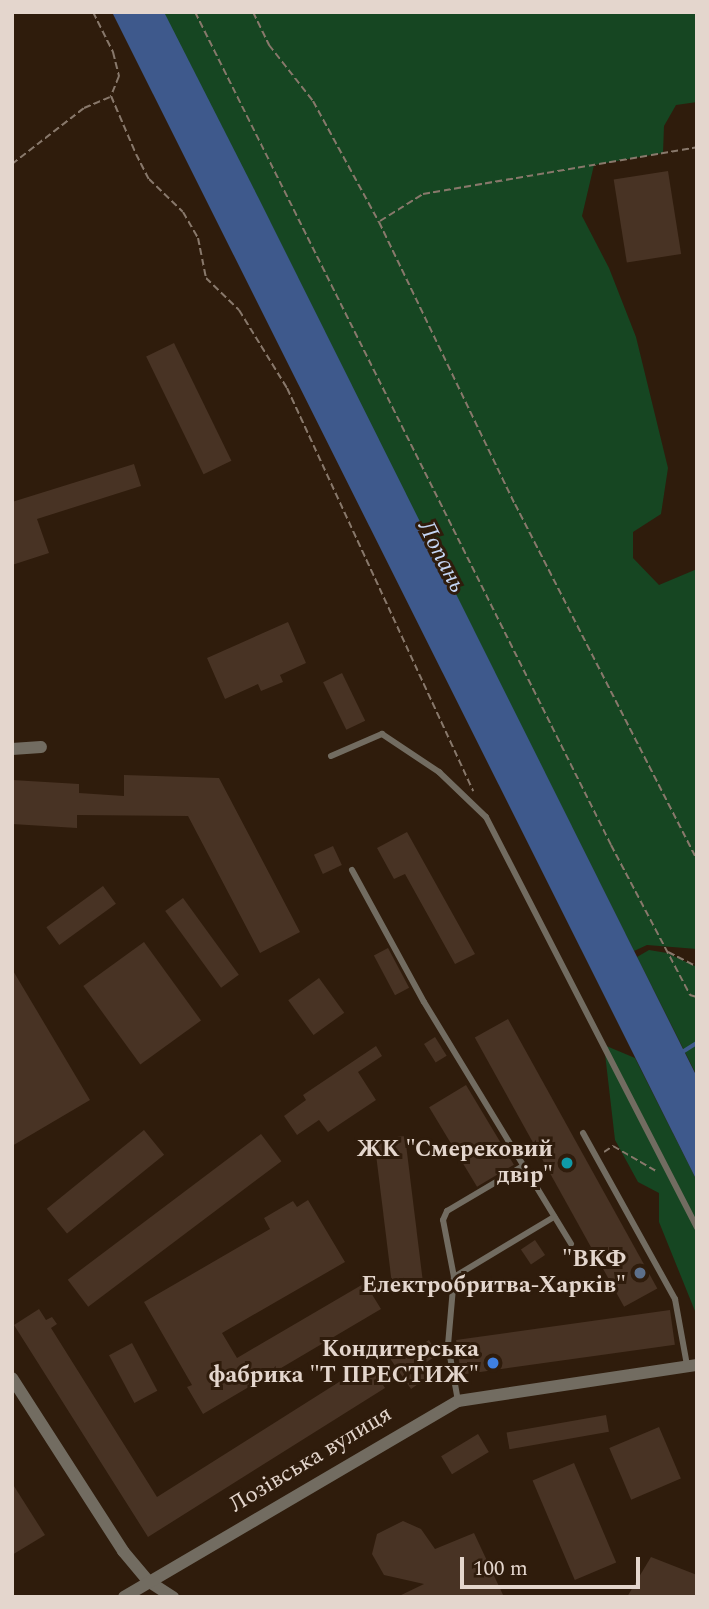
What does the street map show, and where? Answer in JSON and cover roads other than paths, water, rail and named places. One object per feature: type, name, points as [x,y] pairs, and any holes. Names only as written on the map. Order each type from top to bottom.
[{"type":"street","points":[[12,749],[41,747]]},
{"type":"street","name":"Лозівська вулиця","points":[[124,1597],[458,1401],[692,1366]]},
{"type":"street","points":[[12,1378],[123,1551],[148,1581],[173,1597]]},
{"type":"lane","points":[[331,756],[353,743],[382,734],[439,772],[486,817],[697,1228]]},
{"type":"lane","points":[[352,870],[571,1244]]},
{"type":"lane","points":[[583,1133],[675,1299],[692,1366]]},
{"type":"lane","points":[[458,1401],[448,1345],[454,1277],[441,1230],[447,1211],[523,1166]]},
{"type":"lane","points":[[454,1277],[554,1217]]},
{"type":"water","points":[[112,12],[164,12],[259,199],[697,1077],[697,1181]]},
{"type":"waterway","points":[[684,1051],[697,1043]]},
{"type":"place","name":"ЖК \"Смерековий двір\"","points":[[567,1163]]},
{"type":"place","name":"\"ВКФ Електробритва-Харків\"","points":[[640,1273]]},
{"type":"place","name":"Кондитерська фабрика \"Т ПРЕСТИЖ\"","points":[[493,1363]]},
{"type":"water label","name":"Лопань","points":[[441,557]]}]
